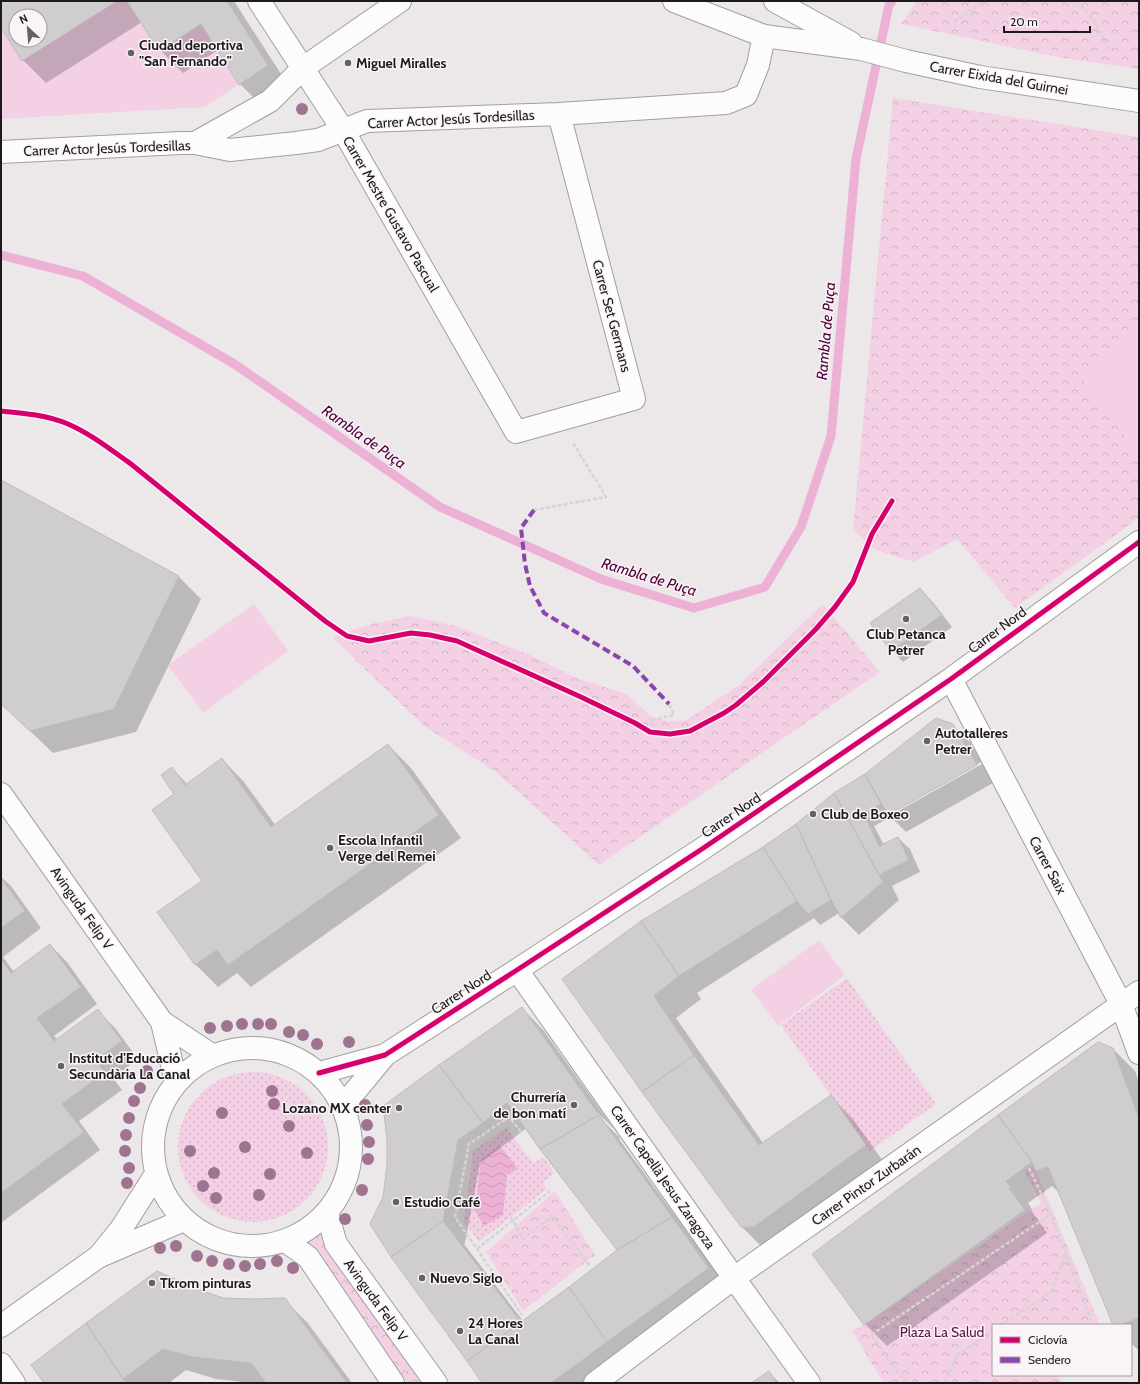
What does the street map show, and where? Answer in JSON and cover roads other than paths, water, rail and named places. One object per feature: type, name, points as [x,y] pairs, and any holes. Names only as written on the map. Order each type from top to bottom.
[{"type":"street","name":"Carrer Mestre Gustavo Pascual","points":[[259,1],[343,130],[516,432]]},
{"type":"street","points":[[195,143],[270,101],[303,68],[400,1]]},
{"type":"street","points":[[674,1],[764,36],[861,48]]},
{"type":"street","points":[[775,1],[799,8],[861,48]]},
{"type":"street","name":"Carrer Actor Jesús Tordesillas","points":[[1,152],[180,143],[195,143],[230,150],[318,140],[367,121],[559,114],[726,103],[746,95],[758,65],[764,36]]},
{"type":"street","name":"Carrer Eixida del Guirnei","points":[[861,48],[906,61],[980,77],[1139,101]]},
{"type":"street","name":"Carrer Set Germans","points":[[516,432],[634,399],[559,114]]},
{"type":"street","name":"Carrer Nord","points":[[319,1073],[385,1055],[517,970],[702,849],[950,679],[1139,542]]},
{"type":"street","name":"Carrer Saix","points":[[950,679],[1121,1004],[1139,1053]]},
{"type":"street","name":"Avinguda Felip V","points":[[1,794],[162,1022],[213,1056]]},
{"type":"street","name":"Carrer Capellà Jesus Zaragoza","points":[[517,970],[809,1383]]},
{"type":"street","name":"Carrer Pintor Zurbarán","points":[[595,1383],[734,1278],[1139,992]]},
{"type":"street","name":"Avinguda Felip V","points":[[162,1022],[176,1082]]},
{"type":"street","points":[[244,1048],[260,1048],[292,1056],[306,1063],[319,1073],[337,1094],[343,1106],[351,1133],[350,1162],[342,1189],[326,1212],[301,1234],[285,1241],[268,1245],[249,1246],[232,1244],[214,1239],[198,1231],[184,1220],[162,1191],[156,1174],[153,1158],[155,1126],[160,1110],[176,1082],[193,1067],[213,1056],[244,1048]]},
{"type":"street","name":"Carrer Nord","points":[[343,1106],[385,1055]]},
{"type":"street","points":[[98,1257],[121,1229],[156,1174]]},
{"type":"street","name":"Avinguda Felip V","points":[[326,1212],[336,1244],[436,1383]]},
{"type":"street","points":[[1,1326],[98,1257],[184,1220]]},
{"type":"street","points":[[285,1241],[308,1258],[393,1383]]},
{"type":"street","points":[[1,1364],[14,1383]]},
{"type":"water","points":[[500,1146],[518,1169],[507,1175],[503,1215],[484,1226],[475,1211],[481,1159]]},
{"type":"waterway","name":"Rambla de Puça","points":[[1,255],[83,276],[236,365],[440,507],[601,579],[694,608],[765,587],[801,527],[831,436],[856,159],[889,5],[892,1]]},
{"type":"place","name":"Ciudad deportiva \"San Fernando\"","points":[[131,53]]},
{"type":"place","name":"Miguel Miralles","points":[[348,63]]},
{"type":"place","name":"Club Petanca Petrer","points":[[906,619]]},
{"type":"place","name":"Autotalleres Petrer","points":[[927,741]]},
{"type":"place","name":"Club de Boxeo","points":[[813,814]]},
{"type":"place","name":"Escola Infantil Verge del Remei","points":[[330,848]]},
{"type":"place","name":"Institut d'Educació Secundària La Canal","points":[[61,1066]]},
{"type":"place","name":"Churrería de bon matí","points":[[574,1105]]},
{"type":"place","name":"Lozano MX center","points":[[399,1108]]},
{"type":"place","name":"Estudio Café","points":[[396,1202]]},
{"type":"place","name":"Nuevo Siglo","points":[[422,1278]]},
{"type":"place","name":"Tkrom pinturas","points":[[152,1283]]},
{"type":"place","name":"24 Hores La Canal","points":[[460,1331]]},
{"type":"park label","name":"Plaza La Salud","points":[[942,1332]]}]
